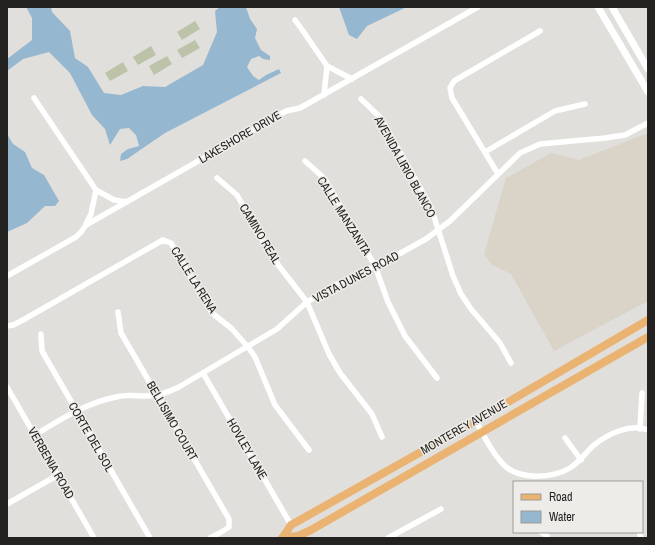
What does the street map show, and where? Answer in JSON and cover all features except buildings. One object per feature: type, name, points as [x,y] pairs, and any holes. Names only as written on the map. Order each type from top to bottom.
[{"type":"main road","points":[[598,7],[648,92]]},
{"type":"main road","points":[[612,7],[648,69]]},
{"type":"main road","name":"MONTEREY AVENUE","points":[[283,538],[291,525],[476,421],[648,320]]},
{"type":"main road","name":"MONTEREY AVENUE","points":[[283,538],[298,536],[311,530],[648,337]]},
{"type":"street","name":"LAKESHORE DRIVE","points":[[7,276],[76,237],[82,232],[86,225],[286,111],[300,108],[324,95],[478,7]]},
{"type":"street","points":[[295,20],[327,66],[352,79]]},
{"type":"street","points":[[498,174],[452,98],[450,88],[454,81],[540,31]]},
{"type":"street","points":[[324,95],[327,66]]},
{"type":"street","points":[[34,98],[96,190],[114,200],[127,202]]},
{"type":"street","name":"AVENIDA LIRIO BLANCO","points":[[361,99],[381,118],[431,207],[453,276],[461,294],[471,309],[500,343],[511,363]]},
{"type":"street","points":[[485,152],[555,111],[584,104]]},
{"type":"street","name":"VISTA DUNES ROAD","points":[[35,435],[76,411],[97,402],[130,394],[146,396],[169,392],[203,373],[277,329],[307,302],[331,287],[410,249],[439,229],[520,153],[540,144],[625,135],[648,123]]},
{"type":"street","name":"CALLE MANZANITA","points":[[305,160],[325,179],[375,266],[388,302],[405,336],[437,378]]},
{"type":"street","name":"CAMINO REAL","points":[[217,178],[237,195],[272,257],[294,283],[307,302],[329,354],[340,373],[372,414],[382,437]]},
{"type":"street","points":[[86,225],[96,190]]},
{"type":"street","name":"CALLE LA RENA","points":[[7,326],[23,320],[163,240],[171,243],[212,313],[231,328],[248,346],[255,357],[276,405],[309,450]]},
{"type":"street","name":"BELLISIMO COURT","points":[[118,312],[121,333],[229,519],[229,527],[223,532],[210,538]]},
{"type":"street","name":"CORTE DEL SOL","points":[[42,334],[42,351],[150,538]]},
{"type":"street","name":"HOVLEY LANE","points":[[203,373],[291,525]]},
{"type":"street","name":"VERBENIA ROAD","points":[[7,387],[94,538]]},
{"type":"street","points":[[640,429],[642,393]]},
{"type":"street","points":[[476,421],[498,458],[507,468],[530,476],[542,477],[556,474],[570,468],[581,460],[594,446],[612,433],[630,429],[648,430]]},
{"type":"street","points":[[565,438],[581,460]]},
{"type":"street","points":[[7,504],[58,475]]},
{"type":"street","points":[[529,481],[530,476]]},
{"type":"street","points":[[388,538],[440,509]]},
{"type":"street","points":[[543,533],[548,536]]},
{"type":"shaded area","points":[[648,133],[648,301],[554,351],[511,274],[491,264],[484,254],[506,178],[551,153],[579,160]]},
{"type":"green space","points":[[195,21],[200,29],[182,40],[177,32]]},
{"type":"green space","points":[[195,40],[200,48],[182,58],[177,50]]},
{"type":"green space","points":[[151,46],[156,55],[138,65],[133,57]]},
{"type":"green space","points":[[167,56],[172,64],[154,75],[149,66]]},
{"type":"green space","points":[[123,62],[128,71],[110,81],[105,73]]},
{"type":"water","points":[[26,7],[51,7],[52,12],[70,31],[75,58],[88,67],[104,93],[121,95],[143,86],[165,87],[203,65],[217,32],[215,11],[220,7],[246,7],[250,19],[257,29],[255,38],[261,50],[270,56],[270,60],[263,59],[259,56],[251,59],[247,67],[253,76],[259,80],[279,69],[281,73],[165,133],[127,159],[120,161],[121,154],[128,149],[139,146],[136,135],[129,128],[120,129],[110,145],[105,129],[92,115],[70,73],[49,52],[23,59],[7,71],[7,59],[32,40],[32,18]]},
{"type":"water","points":[[339,7],[407,7],[367,26],[357,39],[349,35]]},
{"type":"water","points":[[7,134],[13,144],[25,152],[32,168],[44,175],[59,201],[55,206],[45,206],[27,223],[7,232]]}]
